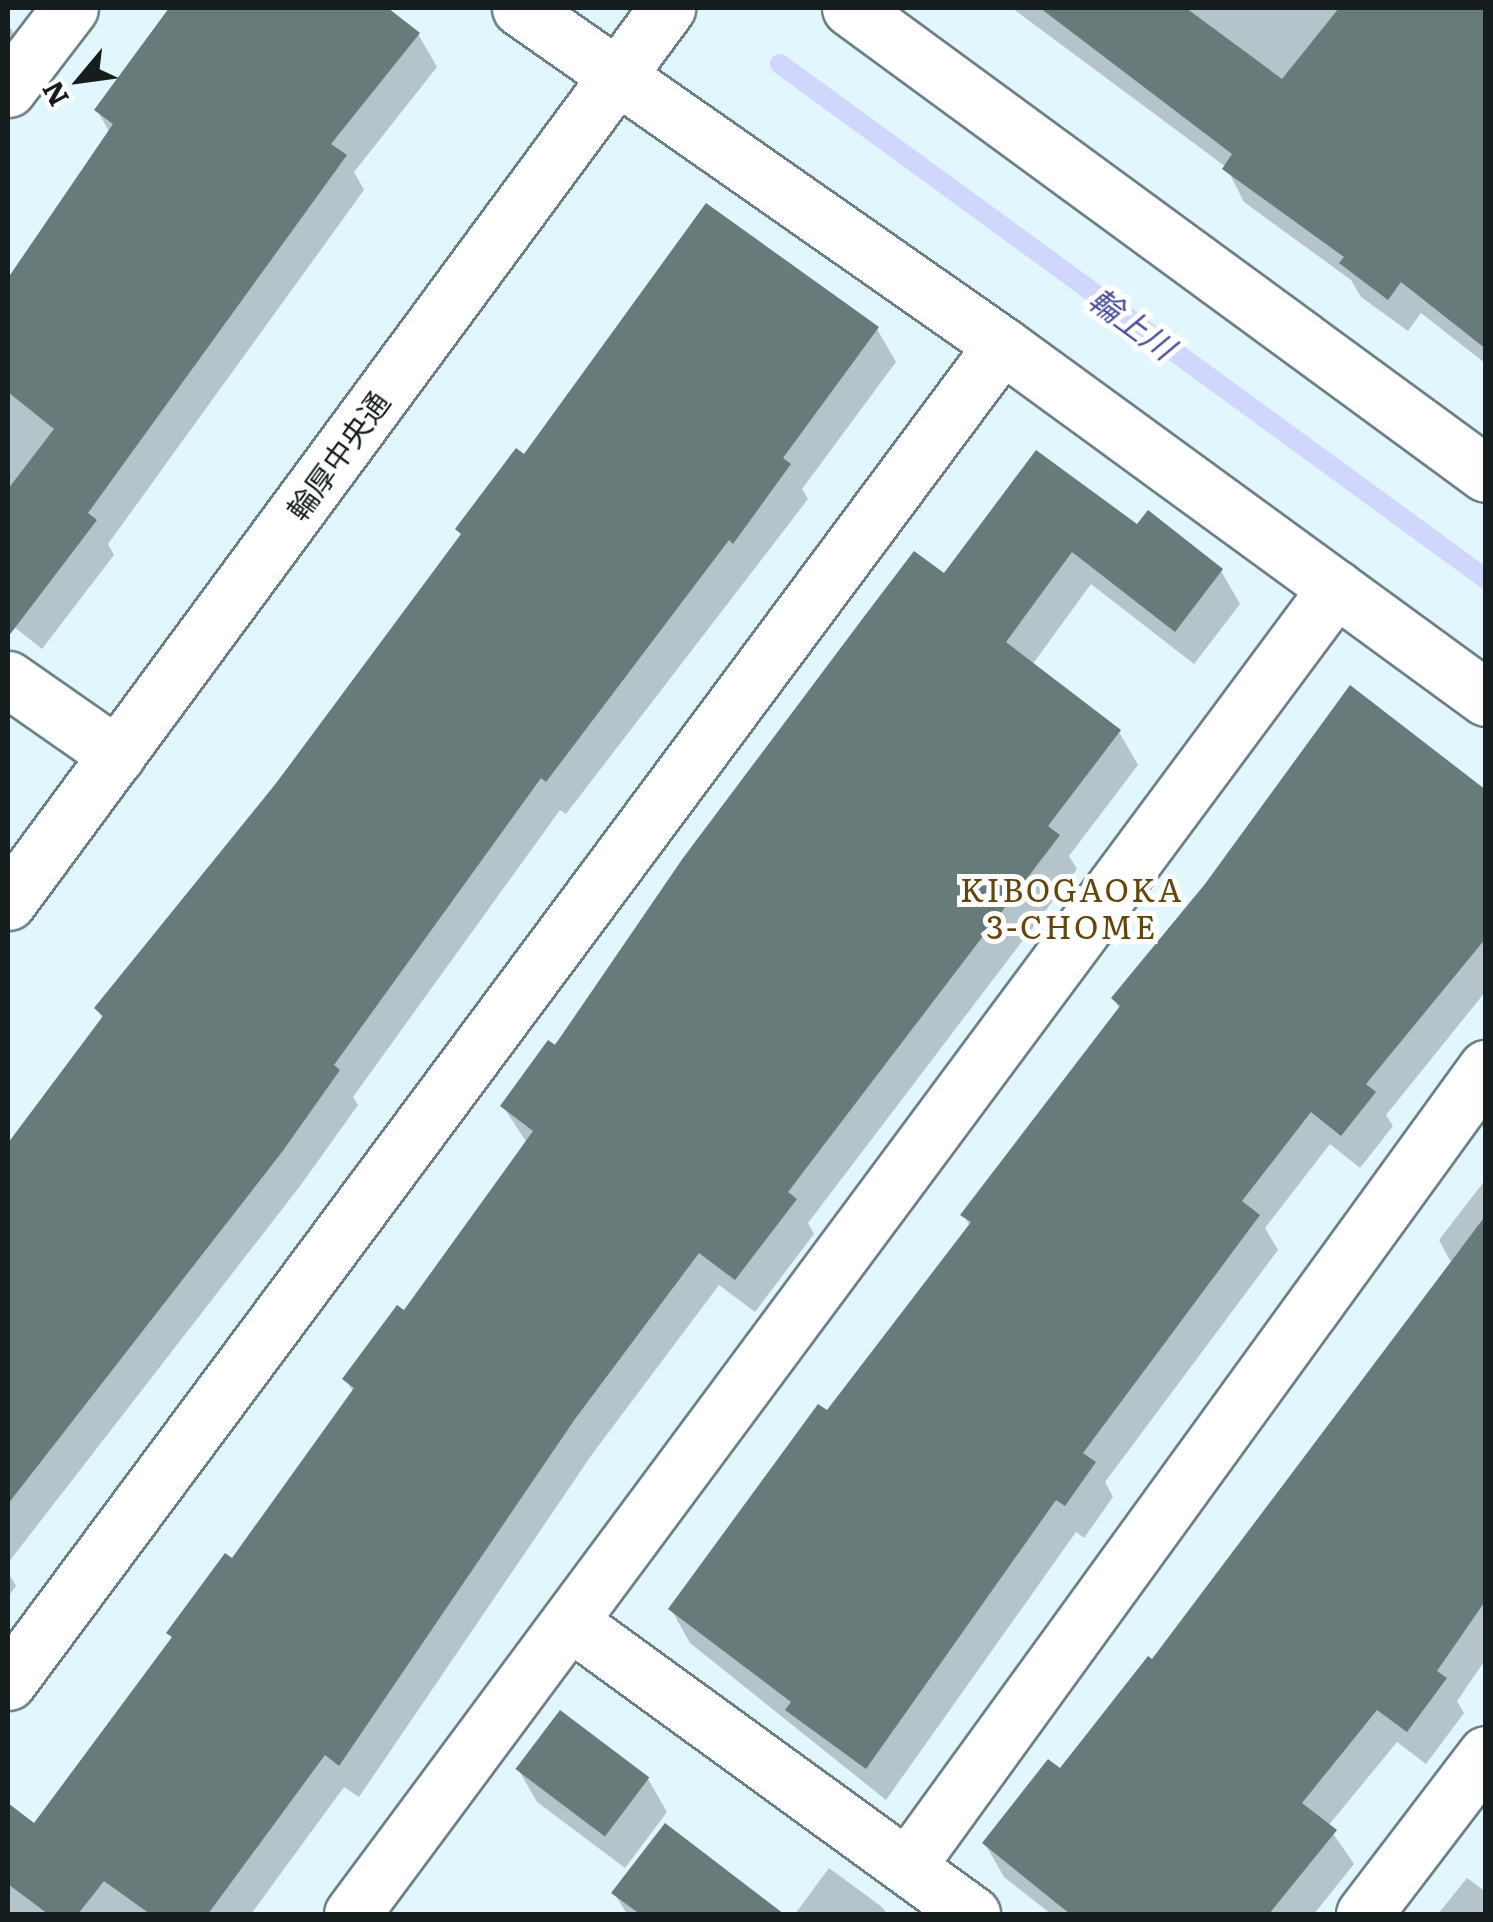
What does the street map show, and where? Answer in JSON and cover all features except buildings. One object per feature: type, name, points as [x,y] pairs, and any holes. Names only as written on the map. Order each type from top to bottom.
[{"type":"street","points":[[8,89],[70,8]]},
{"type":"street","points":[[520,8],[1002,345],[1486,698]]},
{"type":"street","name":"輪厚中央通","points":[[8,902],[666,8]]},
{"type":"street","points":[[850,8],[1486,474]]},
{"type":"street","points":[[8,1682],[1002,345]]},
{"type":"street","points":[[352,1914],[1336,588]]},
{"type":"street","points":[[8,679],[117,755]]},
{"type":"street","points":[[908,1865],[1486,1068]]},
{"type":"street","points":[[570,1622],[972,1914]]},
{"type":"street","points":[[1364,1914],[1486,1754]]},
{"type":"waterway","name":"輪上川","points":[[780,64],[1486,579]]},
{"type":"district","name":"KIBOGAOKA 3-CHOME","points":[[1072,908]]}]
